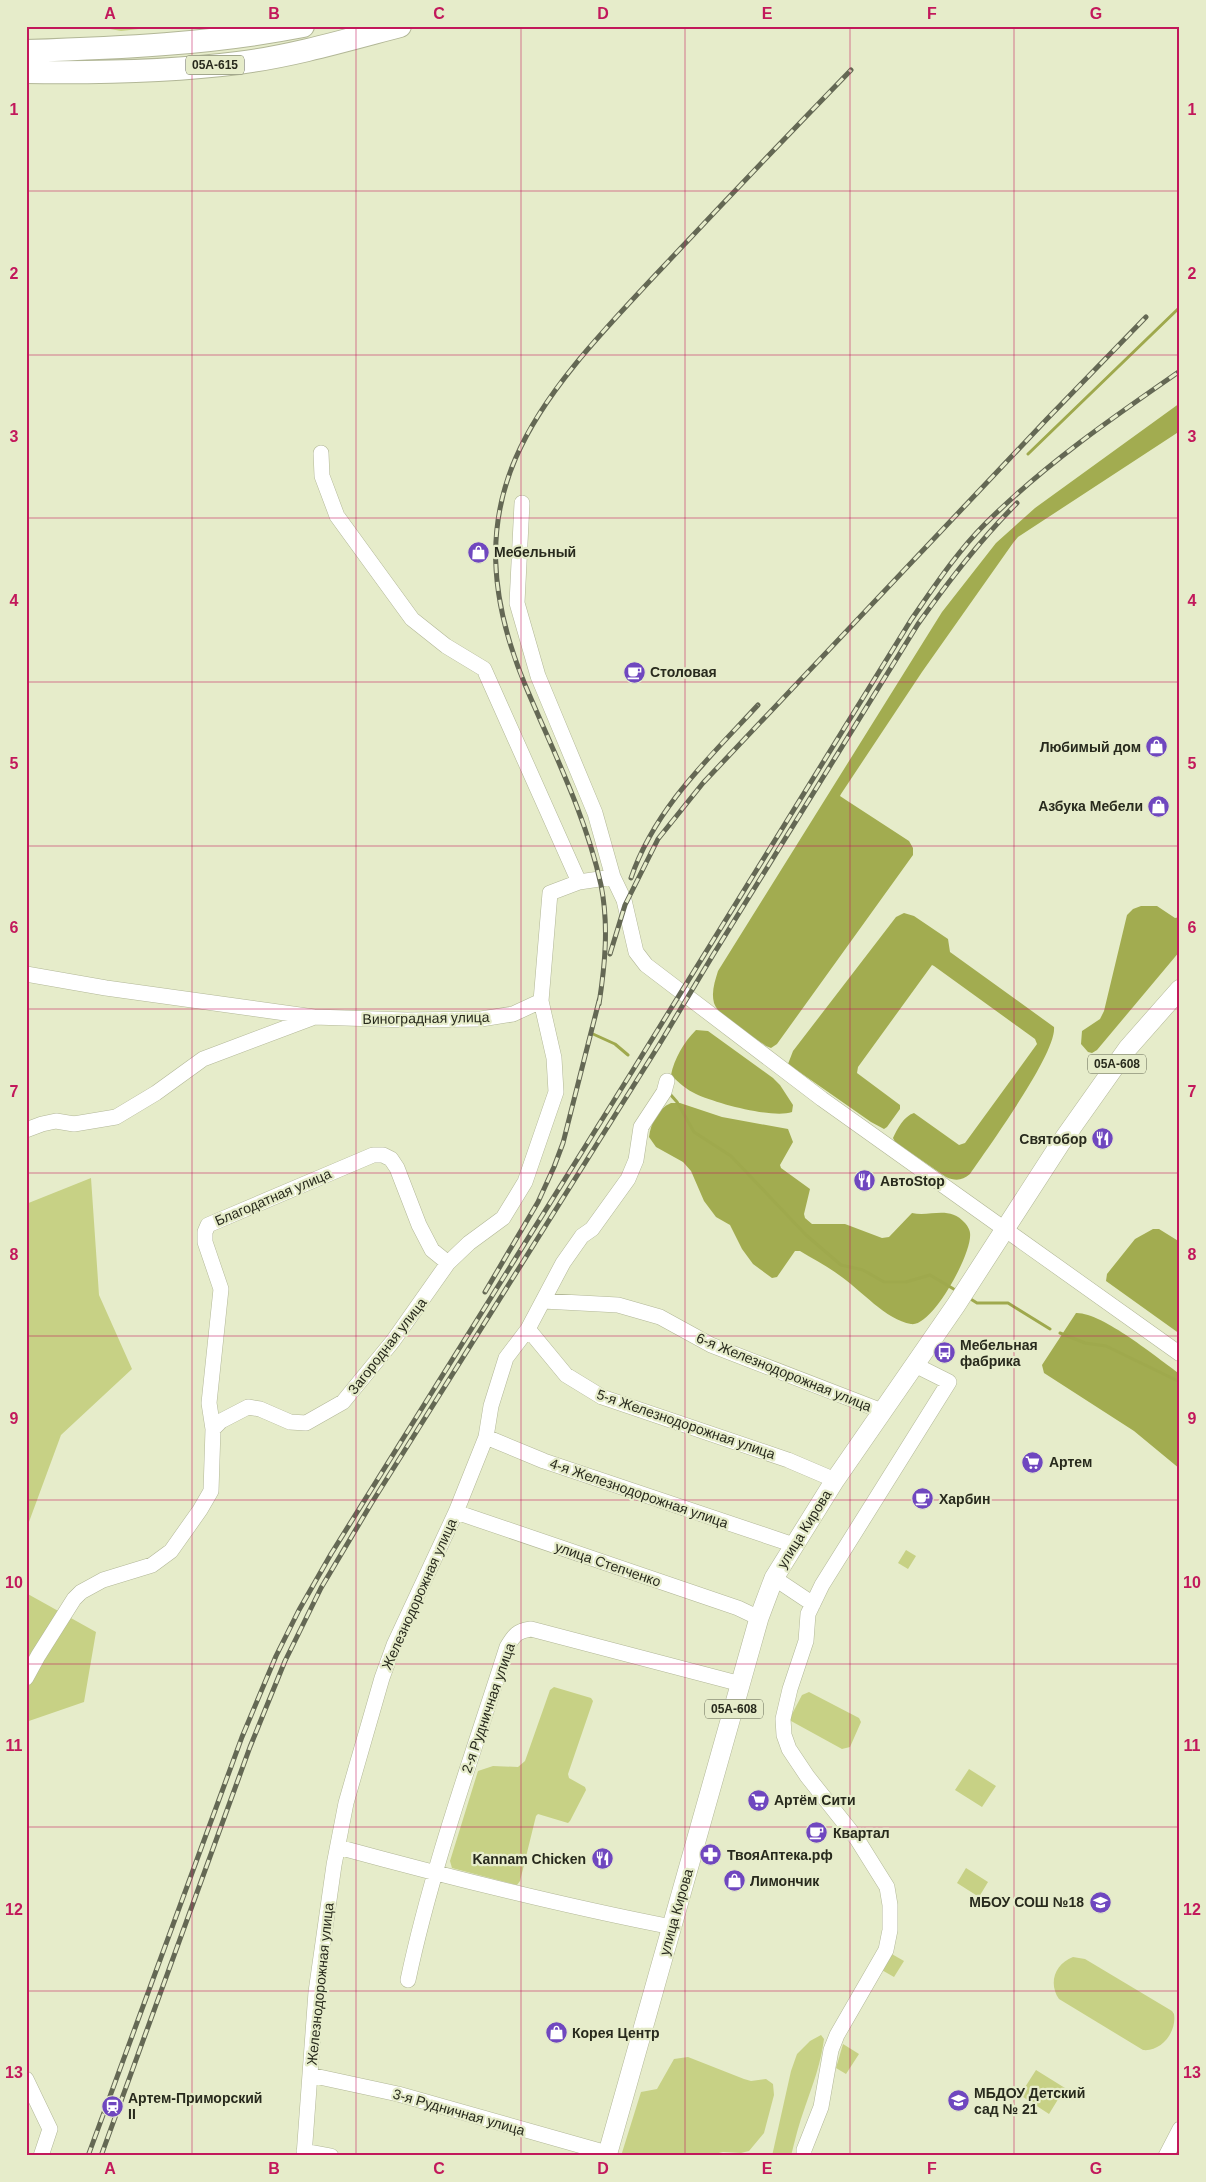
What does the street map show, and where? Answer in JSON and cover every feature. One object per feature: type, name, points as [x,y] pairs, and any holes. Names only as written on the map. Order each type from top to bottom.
[{"type":"highway","name":"05А-615","points":[[26,51],[140,48],[302,26]]},
{"type":"highway","name":"05А-615","points":[[26,72],[115,73],[238,63],[322,47],[400,26]]},
{"type":"main road","name":"улица Кирова","points":[[607,2155],[759,1618],[774,1578],[835,1480],[956,1305],[1060,1144],[1128,1048],[1180,989]]},
{"type":"street","points":[[321,453],[322,476],[337,516],[412,619],[446,646],[484,669],[579,882]]},
{"type":"street","points":[[522,503],[517,603],[538,676],[594,813],[613,877],[624,900],[636,952],[646,965],[782,1070],[1180,1354]]},
{"type":"street","points":[[541,1001],[550,893],[579,882],[613,877]]},
{"type":"street","name":"Виноградная улица","points":[[26,974],[106,988],[314,1018],[481,1019],[513,1014],[541,1001]]},
{"type":"street","name":"Загородная улица","points":[[213,1430],[221,1421],[248,1407],[260,1409],[290,1422],[306,1423],[343,1402],[393,1341],[448,1263],[470,1243],[503,1218],[525,1182],[556,1092],[554,1058],[541,1001]]},
{"type":"street","name":"Виноградная улица","points":[[26,1130],[56,1121],[74,1124],[116,1117],[156,1093],[203,1059],[314,1018]]},
{"type":"street","name":"Железнодорожная улица","points":[[304,2154],[320,1953],[338,1847],[346,1803],[394,1644],[456,1512],[486,1436],[491,1406],[506,1358],[528,1329],[563,1263],[582,1236],[592,1228],[628,1179],[636,1160],[641,1127],[664,1092],[667,1081]]},
{"type":"street","name":"Благодатная улица","points":[[213,1430],[209,1403],[221,1289],[206,1242],[205,1232],[208,1225],[373,1155],[383,1155],[391,1159],[398,1168],[419,1224],[432,1250],[448,1263]]},
{"type":"street","name":"6-я Железнодорожная улица","points":[[542,1302],[618,1305],[660,1317],[711,1345],[882,1412]]},
{"type":"street","name":"5-я Железнодорожная улица","points":[[528,1329],[566,1375],[581,1386],[602,1397],[788,1460],[835,1480]]},
{"type":"street","points":[[804,2156],[804,2150],[821,2107],[831,2050],[837,2035],[886,1950],[890,1930],[890,1905],[887,1887],[857,1839],[807,1776],[788,1748],[784,1734],[783,1719],[790,1689],[806,1641],[808,1614],[822,1585],[949,1382],[915,1365]]},
{"type":"street","points":[[26,1678],[74,1599],[81,1592],[103,1580],[152,1565],[171,1551],[211,1491],[213,1430]]},
{"type":"street","name":"4-я Железнодорожная улица","points":[[486,1436],[544,1461],[794,1545]]},
{"type":"street","name":"улица Степченко","points":[[456,1512],[738,1608],[759,1618]]},
{"type":"street","points":[[774,1578],[813,1604]]},
{"type":"street","name":"2-я Рудничная улица","points":[[408,1980],[434,1873],[507,1647],[513,1635],[519,1631],[531,1629],[741,1684]]},
{"type":"street","points":[[338,1847],[434,1873],[672,1927]]},
{"type":"street","name":"3-я Рудничная улица","points":[[310,2075],[398,2094],[607,2155]]},
{"type":"street","points":[[26,2079],[50,2129],[41,2156]]},
{"type":"street","points":[[1166,2156],[1180,2129]]},
{"type":"street","points":[[304,2154],[331,2156]]},
{"type":"green space","points":[[94,26],[166,26],[121,31]]},
{"type":"green space","points":[[1180,403],[1180,431],[1018,537],[922,672],[840,796],[909,841],[913,848],[913,855],[777,1044],[771,1048],[766,1046],[722,1015],[717,1009],[713,999],[713,991],[718,971],[942,612],[996,543],[1035,508]]},
{"type":"green space","points":[[1141,906],[1157,906],[1175,918],[1180,917],[1180,951],[1097,1050],[1092,1053],[1088,1052],[1081,1044],[1082,1031],[1100,1019],[1104,1011],[1127,915],[1133,909]]},
{"type":"green space","points":[[904,913],[914,916],[948,939],[950,952],[1054,1027],[1052,1040],[1045,1057],[1020,1101],[970,1174],[961,1179],[955,1180],[946,1177],[895,1142],[893,1138],[904,1120],[914,1113],[959,1145],[965,1143],[1037,1044],[1035,1039],[934,966],[932,965],[858,1067],[857,1073],[900,1105],[900,1109],[887,1127],[884,1129],[871,1122],[788,1064],[793,1051],[896,917]]},
{"type":"green space","points":[[696,1030],[708,1031],[773,1078],[793,1105],[792,1112],[783,1114],[758,1112],[716,1102],[696,1094],[680,1083],[671,1075],[672,1069],[680,1051]]},
{"type":"green space","points":[[671,1103],[680,1103],[722,1117],[788,1129],[793,1142],[780,1165],[781,1168],[810,1189],[804,1214],[805,1218],[812,1224],[845,1224],[882,1238],[889,1237],[912,1213],[946,1213],[953,1214],[959,1218],[969,1229],[969,1243],[958,1271],[940,1302],[920,1322],[911,1324],[892,1317],[839,1275],[800,1251],[795,1251],[777,1277],[772,1278],[753,1264],[742,1249],[730,1225],[716,1217],[704,1201],[691,1171],[683,1162],[656,1147],[649,1137],[651,1127],[658,1113]]},
{"type":"green space","points":[[91,1178],[99,1295],[132,1369],[61,1435],[26,1530],[26,1204]]},
{"type":"green space","points":[[1153,1229],[1159,1229],[1180,1242],[1180,1334],[1106,1281],[1107,1274],[1135,1239]]},
{"type":"green space","points":[[1076,1313],[1100,1320],[1114,1328],[1144,1347],[1180,1374],[1180,1469],[1134,1431],[1044,1373],[1042,1365]]},
{"type":"green space","points":[[906,1550],[916,1556],[908,1569],[898,1563]]},
{"type":"green space","points":[[26,1593],[96,1632],[84,1702],[26,1722]]},
{"type":"green space","points":[[554,1687],[591,1698],[593,1701],[568,1774],[569,1778],[585,1787],[586,1790],[570,1821],[568,1823],[538,1814],[536,1816],[520,1881],[517,1885],[452,1868],[450,1861],[478,1771],[493,1766],[518,1767],[525,1761],[550,1690]]},
{"type":"green space","points":[[809,1692],[859,1718],[861,1722],[850,1747],[842,1749],[791,1721],[791,1716],[802,1695]]},
{"type":"green space","points":[[969,1769],[996,1786],[982,1807],[955,1790]]},
{"type":"green space","points":[[966,1868],[988,1882],[979,1897],[957,1883]]},
{"type":"green space","points":[[890,1953],[904,1961],[894,1977],[880,1969]]},
{"type":"green space","points":[[1073,1957],[1085,1959],[1172,2011],[1174,2014],[1173,2028],[1166,2040],[1156,2048],[1143,2050],[1059,1999],[1054,1987],[1055,1975],[1062,1964]]},
{"type":"green space","points":[[821,2035],[824,2039],[821,2057],[791,2156],[772,2156],[791,2071],[797,2054],[810,2041]]},
{"type":"green space","points":[[843,2044],[859,2054],[846,2074],[836,2068]]},
{"type":"green space","points":[[688,2057],[744,2079],[751,2081],[766,2079],[773,2084],[774,2095],[764,2133],[749,2151],[741,2153],[723,2152],[706,2156],[621,2156],[641,2092],[657,2089],[674,2059]]},
{"type":"green space","points":[[1036,2070],[1065,2088],[1049,2114],[1020,2095]]},
{"type":"waterway","points":[[1028,454],[1180,307]]},
{"type":"waterway","points":[[593,1034],[615,1044],[628,1055]]},
{"type":"waterway","points":[[670,1094],[677,1102],[694,1132],[731,1156],[806,1235],[841,1265],[863,1270],[884,1282],[906,1282],[930,1275],[957,1291]]},
{"type":"waterway","points":[[969,1298],[977,1303],[1008,1303],[1050,1329]]},
{"type":"waterway","points":[[1060,1333],[1085,1343],[1106,1346],[1180,1382]]},
{"type":"railway","points":[[599,1004],[605,945],[605,915],[601,885],[595,859],[578,809],[526,687],[504,619],[496,559],[501,504],[517,454],[543,407],[577,362],[663,267],[851,70]]},
{"type":"railway","points":[[610,954],[625,905],[658,839],[703,783],[1146,317]]},
{"type":"railway","points":[[88,2156],[242,1737],[276,1656],[299,1610],[331,1554],[911,620],[937,583],[975,535],[1008,502],[1055,462],[1180,371]]},
{"type":"railway","points":[[101,2156],[250,1747],[285,1661],[321,1588],[371,1504],[659,1045],[918,624],[965,561],[1017,503]]},
{"type":"railway","points":[[631,878],[641,853],[669,806],[685,785],[758,705]]},
{"type":"railway","points":[[485,1292],[538,1202],[554,1167],[563,1143],[600,997]]},
{"type":"place","name":"Мебельный","points":[[478,552]]},
{"type":"place","name":"Столовая","points":[[634,672]]},
{"type":"place","name":"Любимый дом","points":[[1157,747]]},
{"type":"place","name":"Азбука Мебели","points":[[1159,806]]},
{"type":"place","name":"Святобор","points":[[1103,1139]]},
{"type":"place","name":"АвтоStop","points":[[864,1181]]},
{"type":"place","name":"Мебельная фабрика","points":[[944,1353]]},
{"type":"place","name":"Артем","points":[[1033,1462]]},
{"type":"place","name":"Харбин","points":[[923,1499]]},
{"type":"place","name":"Артём Сити","points":[[758,1800]]},
{"type":"place","name":"Квартал","points":[[817,1833]]},
{"type":"place","name":"ТвояАптека.рф","points":[[711,1855]]},
{"type":"place","name":"Kannam Chicken","points":[[602,1859]]},
{"type":"place","name":"Лимончик","points":[[734,1881]]},
{"type":"place","name":"МБОУ СОШ №18","points":[[1100,1902]]},
{"type":"place","name":"Корея Центр","points":[[556,2033]]},
{"type":"place","name":"МБДОУ Детский сад № 21","points":[[958,2101]]},
{"type":"place","name":"Артем-Приморский II","points":[[112,2106]]}]
